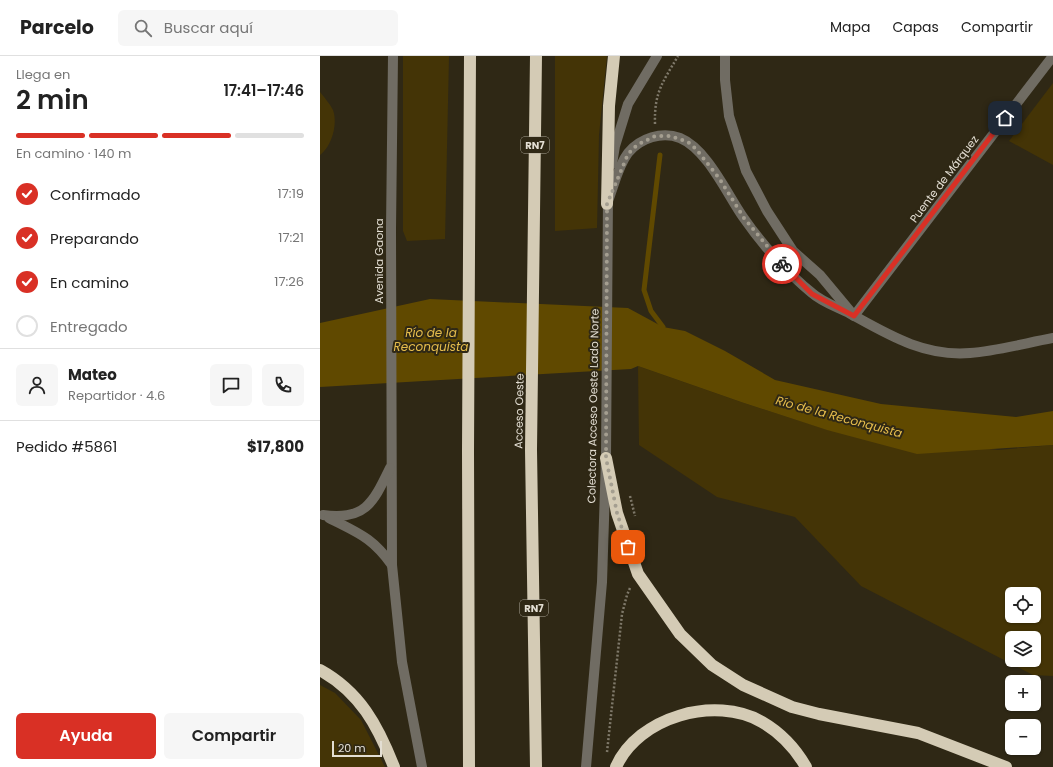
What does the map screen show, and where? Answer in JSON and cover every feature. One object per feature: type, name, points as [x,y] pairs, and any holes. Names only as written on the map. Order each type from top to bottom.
[{"type":"highway","points":[[469,767],[468,231],[470,56]]},
{"type":"highway","name":"Acceso Oeste","points":[[536,56],[532,450],[536,767]]},
{"type":"highway","points":[[607,204],[609,106],[614,56]]},
{"type":"highway","points":[[606,458],[617,513],[638,574],[680,634],[712,665],[743,685],[780,702],[819,714],[918,733],[1006,767]]},
{"type":"highway","points":[[320,670],[349,690],[365,708],[382,736],[394,767]]},
{"type":"highway","points":[[617,765],[641,736],[665,721],[689,713],[726,711],[760,721],[775,731],[789,742],[806,767]]},
{"type":"street","name":"Avenida Gaona","points":[[393,56],[391,230],[392,565],[402,662],[422,767]]},
{"type":"street","name":"Colectora Acceso Oeste Lado Norte","points":[[586,767],[602,582],[606,458],[607,204],[615,146],[628,104],[657,56]]},
{"type":"street","points":[[725,56],[725,80],[729,116],[746,171],[767,211],[793,251],[820,275],[854,316]]},
{"type":"street","name":"Puente de Márquez","points":[[854,316],[1053,56]]},
{"type":"street","points":[[607,204],[621,166],[628,154],[637,145],[655,136],[679,138],[696,149],[719,178],[744,218],[771,252],[812,294],[905,343],[943,352],[970,353],[1053,338]]},
{"type":"street","points":[[321,515],[340,518],[353,515],[363,510],[382,486],[391,466]]},
{"type":"street","points":[[321,515],[367,538],[383,552],[392,565]]},
{"type":"path","points":[[629,493],[636,522]]},
{"type":"path","points":[[617,765],[607,757],[622,614],[627,595],[638,574]]},
{"type":"shaded area","points":[[403,56],[449,56],[445,239],[407,241],[403,231]]},
{"type":"shaded area","points":[[555,56],[607,56],[599,135],[597,228],[555,231]]},
{"type":"shaded area","points":[[1053,83],[1053,165],[1009,141]]},
{"type":"shaded area","points":[[320,92],[333,110],[335,122],[331,140],[320,155]]},
{"type":"shaded area","points":[[638,366],[744,403],[828,430],[998,450],[1053,445],[1053,676],[1033,675],[1018,667],[1041,667],[1041,631],[1005,631],[1005,661],[861,586],[795,517],[717,497],[639,445]]},
{"type":"shaded area","points":[[320,685],[335,693],[361,720],[385,767],[320,767]]},
{"type":"water","name":"Río de la Reconquista","points":[[430,299],[628,308],[663,327],[685,331],[725,351],[775,380],[881,404],[1016,417],[1053,411],[1053,445],[917,454],[827,430],[638,366],[631,369],[320,387],[320,323]]},
{"type":"waterway","points":[[660,155],[644,290],[651,311],[663,327]]},
{"type":"way so far","points":[[628,547],[617,513],[606,458],[607,204],[621,166],[628,154],[637,145],[655,136],[670,136],[688,142],[696,149],[719,178],[744,218],[782,264]]},
{"type":"route","points":[[782,264],[812,294],[854,316],[1005,118]]}]
